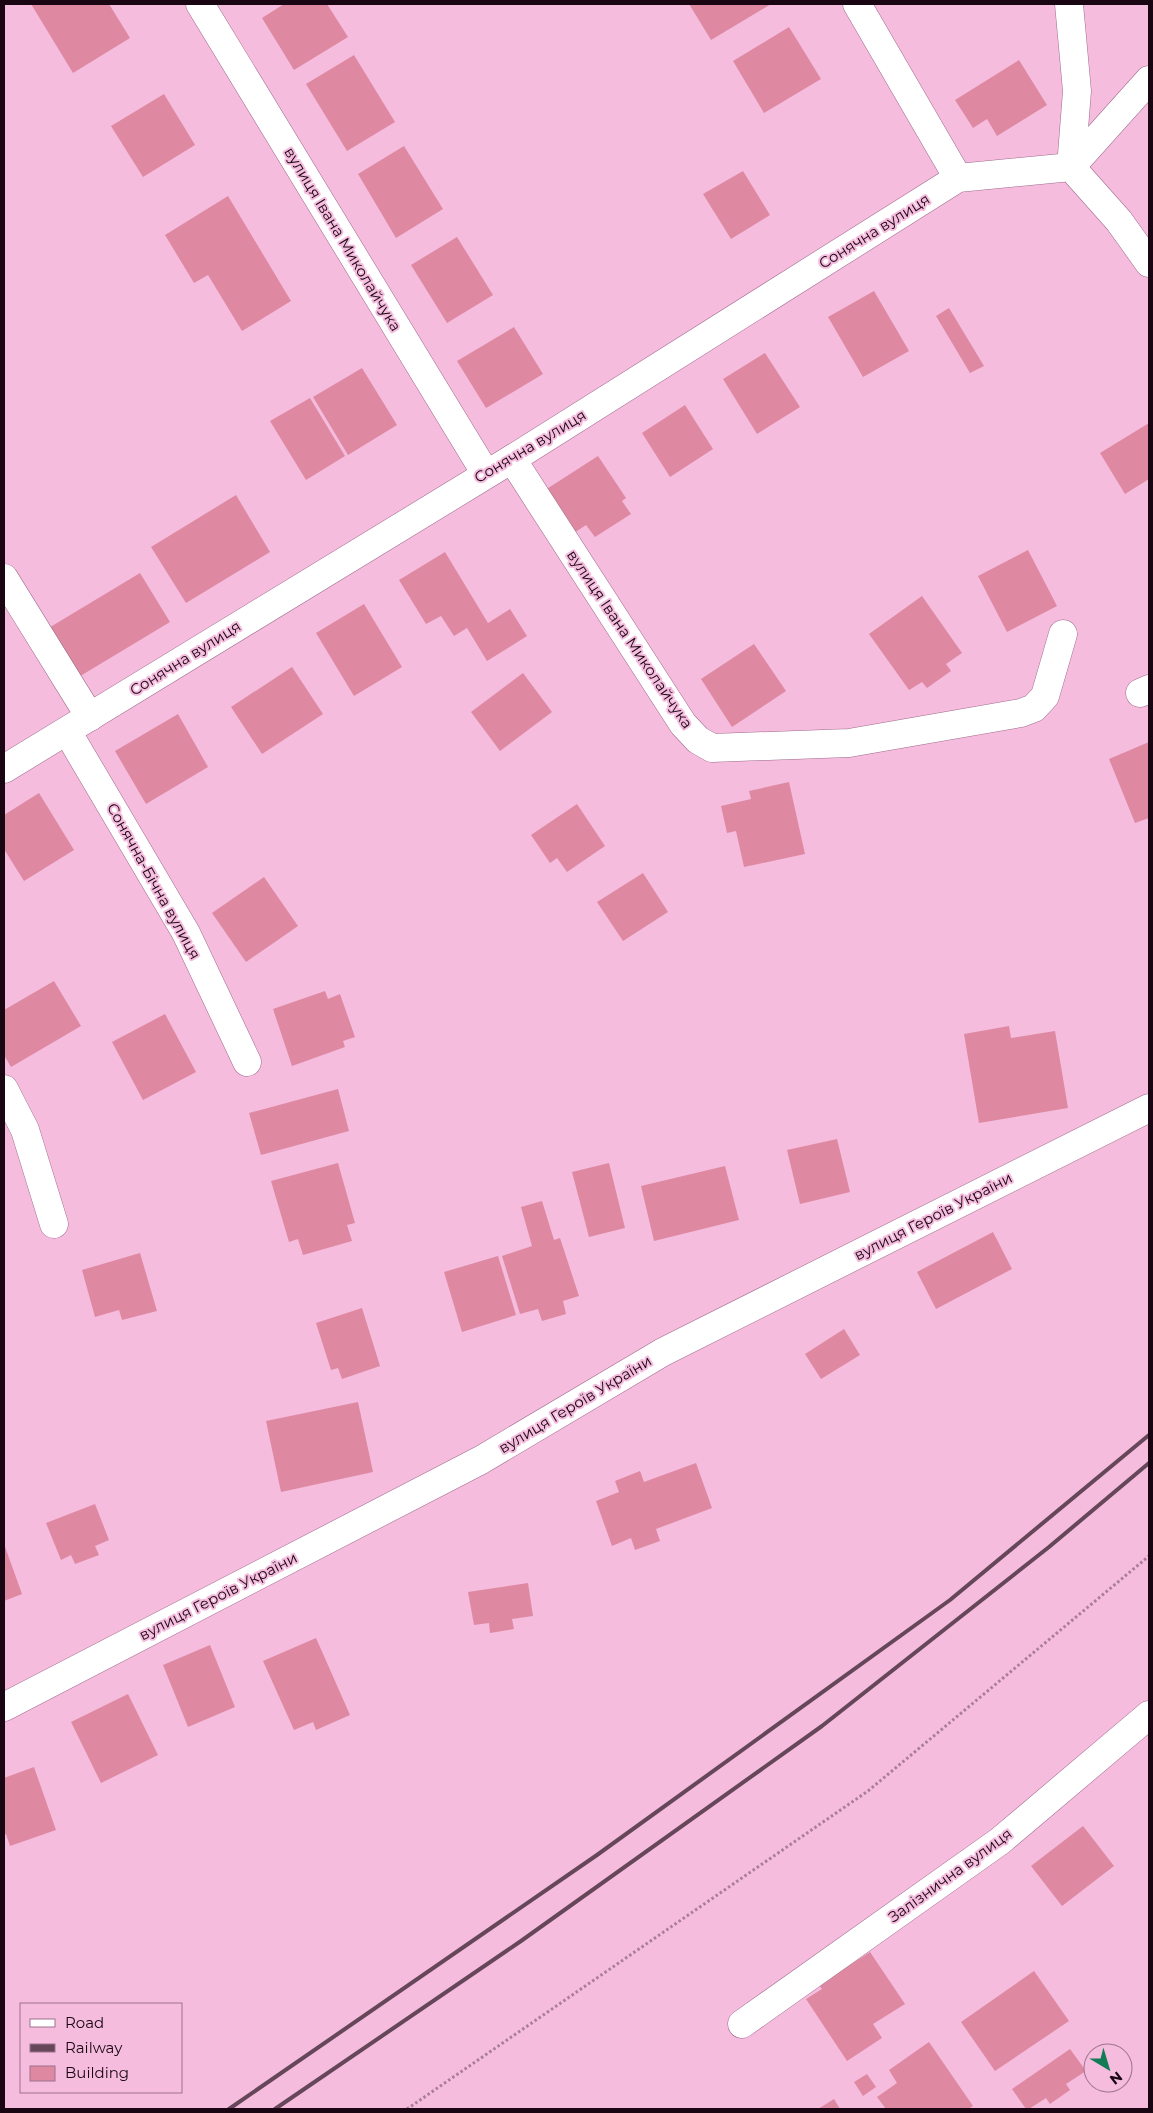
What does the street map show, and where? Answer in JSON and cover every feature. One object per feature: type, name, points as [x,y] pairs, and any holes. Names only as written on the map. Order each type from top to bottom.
[{"type":"street","name":"вулиця Івана Миколайчука","points":[[200,4],[486,474]]},
{"type":"street","points":[[857,4],[958,178]]},
{"type":"street","points":[[1069,4],[1077,91],[1071,167],[1119,221],[1149,263]]},
{"type":"street","points":[[1071,167],[1149,80]]},
{"type":"street","name":"Сонячна вулиця","points":[[4,770],[512,459],[958,178],[1071,167]]},
{"type":"street","name":"вулиця Івана Миколайчука","points":[[512,459],[683,724],[698,740],[712,748],[849,743],[1021,713],[1034,708],[1045,696],[1063,634]]},
{"type":"street","points":[[4,578],[90,717]]},
{"type":"street","name":"Сонячна-Бічна вулиця","points":[[67,731],[186,933],[247,1062]]},
{"type":"street","points":[[4,1088],[25,1130],[54,1224]]},
{"type":"street","name":"вулиця Героїв України","points":[[4,1707],[481,1460],[663,1352],[1149,1108]]},
{"type":"street","name":"Залізнична вулиця","points":[[742,2024],[1000,1841],[1149,1715]]},
{"type":"path","points":[[407,2109],[868,1791],[1149,1556]]},
{"type":"building","points":[[31,4],[109,4],[130,38],[73,73]]},
{"type":"building","points":[[284,4],[327,4],[348,37],[294,70],[262,18]]},
{"type":"building","points":[[689,4],[771,4],[711,40]]},
{"type":"building","points":[[789,27],[821,79],[764,113],[733,61]]},
{"type":"building","points":[[354,55],[395,122],[347,151],[306,84]]},
{"type":"building","points":[[1019,60],[1047,105],[997,136],[987,119],[973,128],[955,100]]},
{"type":"building","points":[[164,94],[195,145],[143,177],[111,126]]},
{"type":"building","points":[[404,146],[443,209],[396,238],[358,174]]},
{"type":"building","points":[[743,171],[770,215],[731,239],[703,194]]},
{"type":"building","points":[[228,196],[291,301],[242,331],[208,275],[194,283],[165,235]]},
{"type":"building","points":[[457,237],[493,295],[447,323],[411,265]]},
{"type":"building","points":[[874,291],[909,351],[863,377],[828,317]]},
{"type":"building","points":[[949,308],[984,366],[970,373],[936,316]]},
{"type":"building","points":[[514,327],[543,374],[486,408],[457,361]]},
{"type":"building","points":[[765,353],[800,407],[757,434],[723,379]]},
{"type":"building","points":[[362,368],[397,425],[348,455],[313,397]]},
{"type":"building","points":[[310,398],[345,456],[306,480],[270,421]]},
{"type":"building","points":[[685,405],[713,449],[670,477],[642,433]]},
{"type":"building","points":[[1149,423],[1149,479],[1125,494],[1100,453]]},
{"type":"building","points":[[598,456],[626,498],[622,501],[631,514],[595,537],[586,525],[571,535],[542,492]]},
{"type":"building","points":[[236,495],[270,552],[186,603],[151,547]]},
{"type":"building","points":[[1028,550],[1057,606],[1007,632],[978,576]]},
{"type":"building","points":[[445,552],[488,623],[510,609],[527,636],[487,661],[467,628],[454,636],[441,616],[426,624],[399,580]]},
{"type":"building","points":[[140,573],[170,622],[77,678],[47,629]]},
{"type":"building","points":[[922,596],[962,653],[946,664],[951,671],[927,688],[922,682],[909,690],[869,634]]},
{"type":"building","points":[[364,604],[402,667],[354,696],[316,633]]},
{"type":"building","points":[[754,644],[786,691],[732,727],[701,679]]},
{"type":"building","points":[[292,667],[323,714],[262,754],[231,707]]},
{"type":"building","points":[[523,673],[552,712],[500,751],[471,712]]},
{"type":"building","points":[[178,714],[208,767],[146,804],[115,751]]},
{"type":"building","points":[[1149,742],[1149,818],[1135,823],[1109,759]]},
{"type":"building","points":[[789,782],[805,854],[744,867],[736,831],[727,833],[721,806],[751,799],[749,791]]},
{"type":"building","points":[[39,793],[74,850],[24,881],[4,849],[4,815]]},
{"type":"building","points":[[577,804],[605,846],[567,872],[557,858],[550,863],[531,835]]},
{"type":"building","points":[[643,873],[668,912],[623,941],[597,902]]},
{"type":"building","points":[[264,877],[298,926],[246,962],[212,913]]},
{"type":"building","points":[[54,981],[81,1026],[11,1067],[4,1055],[4,1010]]},
{"type":"building","points":[[325,991],[328,999],[340,994],[355,1037],[343,1041],[345,1047],[292,1066],[273,1009]]},
{"type":"building","points":[[165,1014],[196,1072],[143,1100],[112,1042]]},
{"type":"building","points":[[1009,1026],[1011,1038],[1055,1031],[1068,1108],[979,1123],[964,1034]]},
{"type":"building","points":[[338,1089],[349,1131],[261,1155],[249,1113]]},
{"type":"building","points":[[837,1139],[850,1192],[800,1204],[787,1150]]},
{"type":"building","points":[[338,1163],[355,1223],[347,1225],[352,1241],[303,1255],[298,1239],[289,1242],[271,1181]]},
{"type":"building","points":[[609,1163],[625,1228],[589,1237],[572,1172]]},
{"type":"building","points":[[725,1166],[739,1220],[654,1241],[641,1186]]},
{"type":"building","points":[[542,1201],[554,1240],[560,1238],[579,1296],[563,1301],[566,1314],[542,1321],[538,1309],[520,1314],[502,1256],[532,1246],[521,1207]]},
{"type":"building","points":[[993,1232],[1012,1269],[936,1309],[917,1272]]},
{"type":"building","points":[[140,1253],[157,1311],[122,1320],[119,1310],[95,1317],[82,1270]]},
{"type":"building","points":[[498,1256],[516,1315],[462,1332],[444,1272]]},
{"type":"building","points":[[362,1308],[380,1366],[342,1379],[338,1368],[331,1370],[316,1323]]},
{"type":"building","points":[[844,1329],[860,1355],[821,1379],[805,1354]]},
{"type":"building","points":[[358,1402],[373,1472],[281,1492],[266,1421]]},
{"type":"building","points":[[696,1463],[712,1508],[656,1529],[660,1541],[635,1550],[631,1538],[612,1546],[596,1501],[619,1492],[615,1481],[640,1471],[644,1482]]},
{"type":"building","points":[[95,1504],[109,1540],[95,1546],[99,1555],[75,1564],[71,1555],[61,1560],[46,1523]]},
{"type":"building","points":[[4,1544],[22,1594],[4,1601]]},
{"type":"building","points":[[528,1583],[533,1616],[512,1619],[514,1629],[490,1633],[489,1623],[474,1625],[468,1592]]},
{"type":"building","points":[[316,1638],[350,1715],[316,1730],[313,1722],[294,1730],[263,1661]]},
{"type":"building","points":[[210,1645],[235,1707],[188,1727],[163,1665]]},
{"type":"building","points":[[128,1694],[158,1755],[101,1783],[71,1722]]},
{"type":"building","points":[[34,1767],[56,1830],[10,1846],[6,1834],[4,1835],[4,1778]]},
{"type":"building","points":[[1083,1826],[1114,1866],[1062,1906],[1031,1866]]},
{"type":"building","points":[[870,1952],[905,2004],[873,2024],[882,2038],[847,2061],[806,1999],[822,1989],[819,1985]]},
{"type":"building","points":[[1034,1971],[1069,2021],[995,2071],[961,2022]]},
{"type":"building","points":[[929,2042],[973,2106],[968,2109],[886,2109],[877,2097],[897,2083],[889,2070]]},
{"type":"building","points":[[1070,2049],[1083,2067],[1083,2073],[1066,2084],[1070,2090],[1050,2104],[1046,2098],[1026,2109],[1012,2089]]},
{"type":"building","points":[[867,2074],[876,2087],[863,2096],[854,2082]]},
{"type":"building","points":[[834,2099],[840,2109],[818,2109]]},
{"type":"railway","points":[[229,2109],[597,1855],[950,1600],[1149,1435]]},
{"type":"railway","points":[[275,2109],[521,1941],[822,1726],[1049,1547],[1149,1463]]}]
